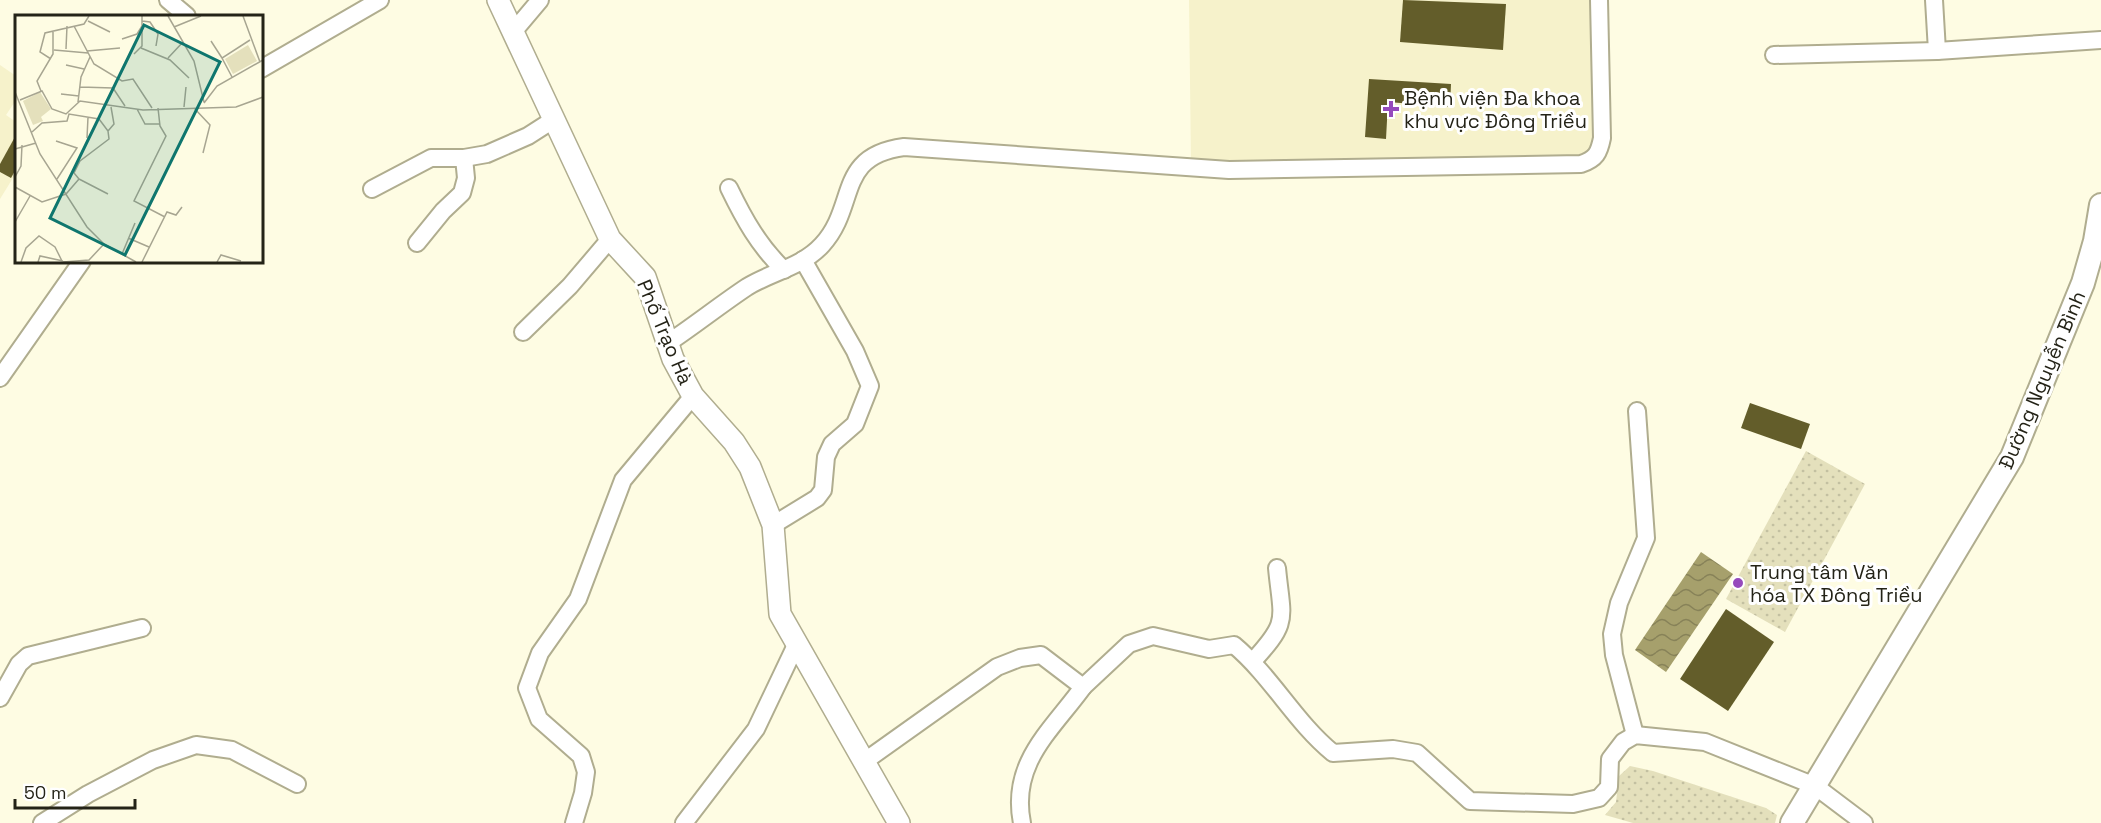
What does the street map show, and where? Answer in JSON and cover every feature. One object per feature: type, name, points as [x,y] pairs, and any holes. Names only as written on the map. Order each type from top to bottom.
[{"type":"main road","name":"Đường Nguyễn Bình","points":[[1792,823],[2012,457],[2098,242],[2101,205]]},
{"type":"street","points":[[168,0],[186,15]]},
{"type":"street","points":[[262,68],[380,0]]},
{"type":"street","name":"Phố Trạo Hà","points":[[498,0],[610,239],[645,277],[673,359],[693,396],[734,442],[750,467],[773,525],[780,614],[899,823]]},
{"type":"street","points":[[513,32],[540,0]]},
{"type":"street","points":[[668,342],[748,286],[803,260],[830,236],[851,183],[864,162],[883,150],[904,147],[1229,170],[1581,164],[1592,160],[1599,153],[1602,138],[1599,0]]},
{"type":"street","points":[[1934,0],[1937,51]]},
{"type":"street","points":[[1774,55],[1937,51],[2101,40]]},
{"type":"street","points":[[372,189],[431,158],[464,158],[487,154],[528,136],[553,120]]},
{"type":"street","points":[[417,243],[443,211],[462,193],[466,178],[464,158]]},
{"type":"street","points":[[729,188],[746,224],[768,255],[784,270]]},
{"type":"street","points":[[523,332],[570,286],[610,239]]},
{"type":"street","points":[[773,525],[817,498],[824,490],[824,470],[832,444],[855,424],[870,386],[855,351],[803,260]]},
{"type":"street","points":[[0,378],[81,262]]},
{"type":"street","points":[[574,823],[583,793],[586,772],[581,756],[539,719],[527,688],[540,653],[578,599],[623,480],[693,396]]},
{"type":"street","points":[[1635,735],[1614,655],[1612,634],[1619,603],[1646,538],[1637,411]]},
{"type":"street","points":[[1253,661],[1276,636],[1281,626],[1277,568]]},
{"type":"street","points":[[0,698],[19,664],[28,656],[142,628]]},
{"type":"street","points":[[1022,823],[1020,784],[1036,744],[1059,721],[1083,687],[1129,644],[1153,636],[1209,649],[1234,645],[1253,661],[1311,736],[1333,753],[1393,749],[1417,753],[1470,801],[1573,804],[1599,798],[1609,787],[1610,759],[1623,742],[1635,735],[1705,742],[1815,786],[1864,823]]},
{"type":"street","points":[[684,823],[756,729],[796,645]]},
{"type":"street","points":[[864,760],[997,667],[1020,658],[1041,655],[1083,687]]},
{"type":"street","points":[[42,823],[88,794],[153,760],[196,745],[232,750],[297,784]]},
{"type":"shaded area","name":"Bệnh viện Đa khoa khu vực Đông Triều","points":[[1189,0],[1592,0],[1592,165],[1191,163]]},
{"type":"shaded area","points":[[0,65],[15,75],[15,102],[6,115],[15,121],[15,175],[0,199]]},
{"type":"shaded area","points":[[1806,451],[1865,484],[1785,632],[1726,599]]},
{"type":"shaded area","points":[[1630,766],[1653,771],[1766,808],[1777,815],[1775,823],[1633,823],[1605,815],[1616,802],[1619,776]]},
{"type":"water","points":[[1701,552],[1733,574],[1666,672],[1635,650]]},
{"type":"building","points":[[1403,0],[1506,4],[1503,50],[1400,42]]},
{"type":"building","points":[[1369,79],[1451,84],[1450,107],[1388,102],[1386,139],[1365,137]]},
{"type":"building","points":[[15,137],[15,171],[11,178],[0,172],[0,164]]},
{"type":"building","points":[[1750,403],[1810,424],[1801,449],[1741,428]]},
{"type":"building","points":[[1726,609],[1774,642],[1728,711],[1680,679]]},
{"type":"place","name":"Bệnh viện Đa khoa khu vực Đông Triều","points":[[1391,109]]},
{"type":"place","name":"Trung tâm Văn hóa TX Đông Triều","points":[[1738,583]]}]
